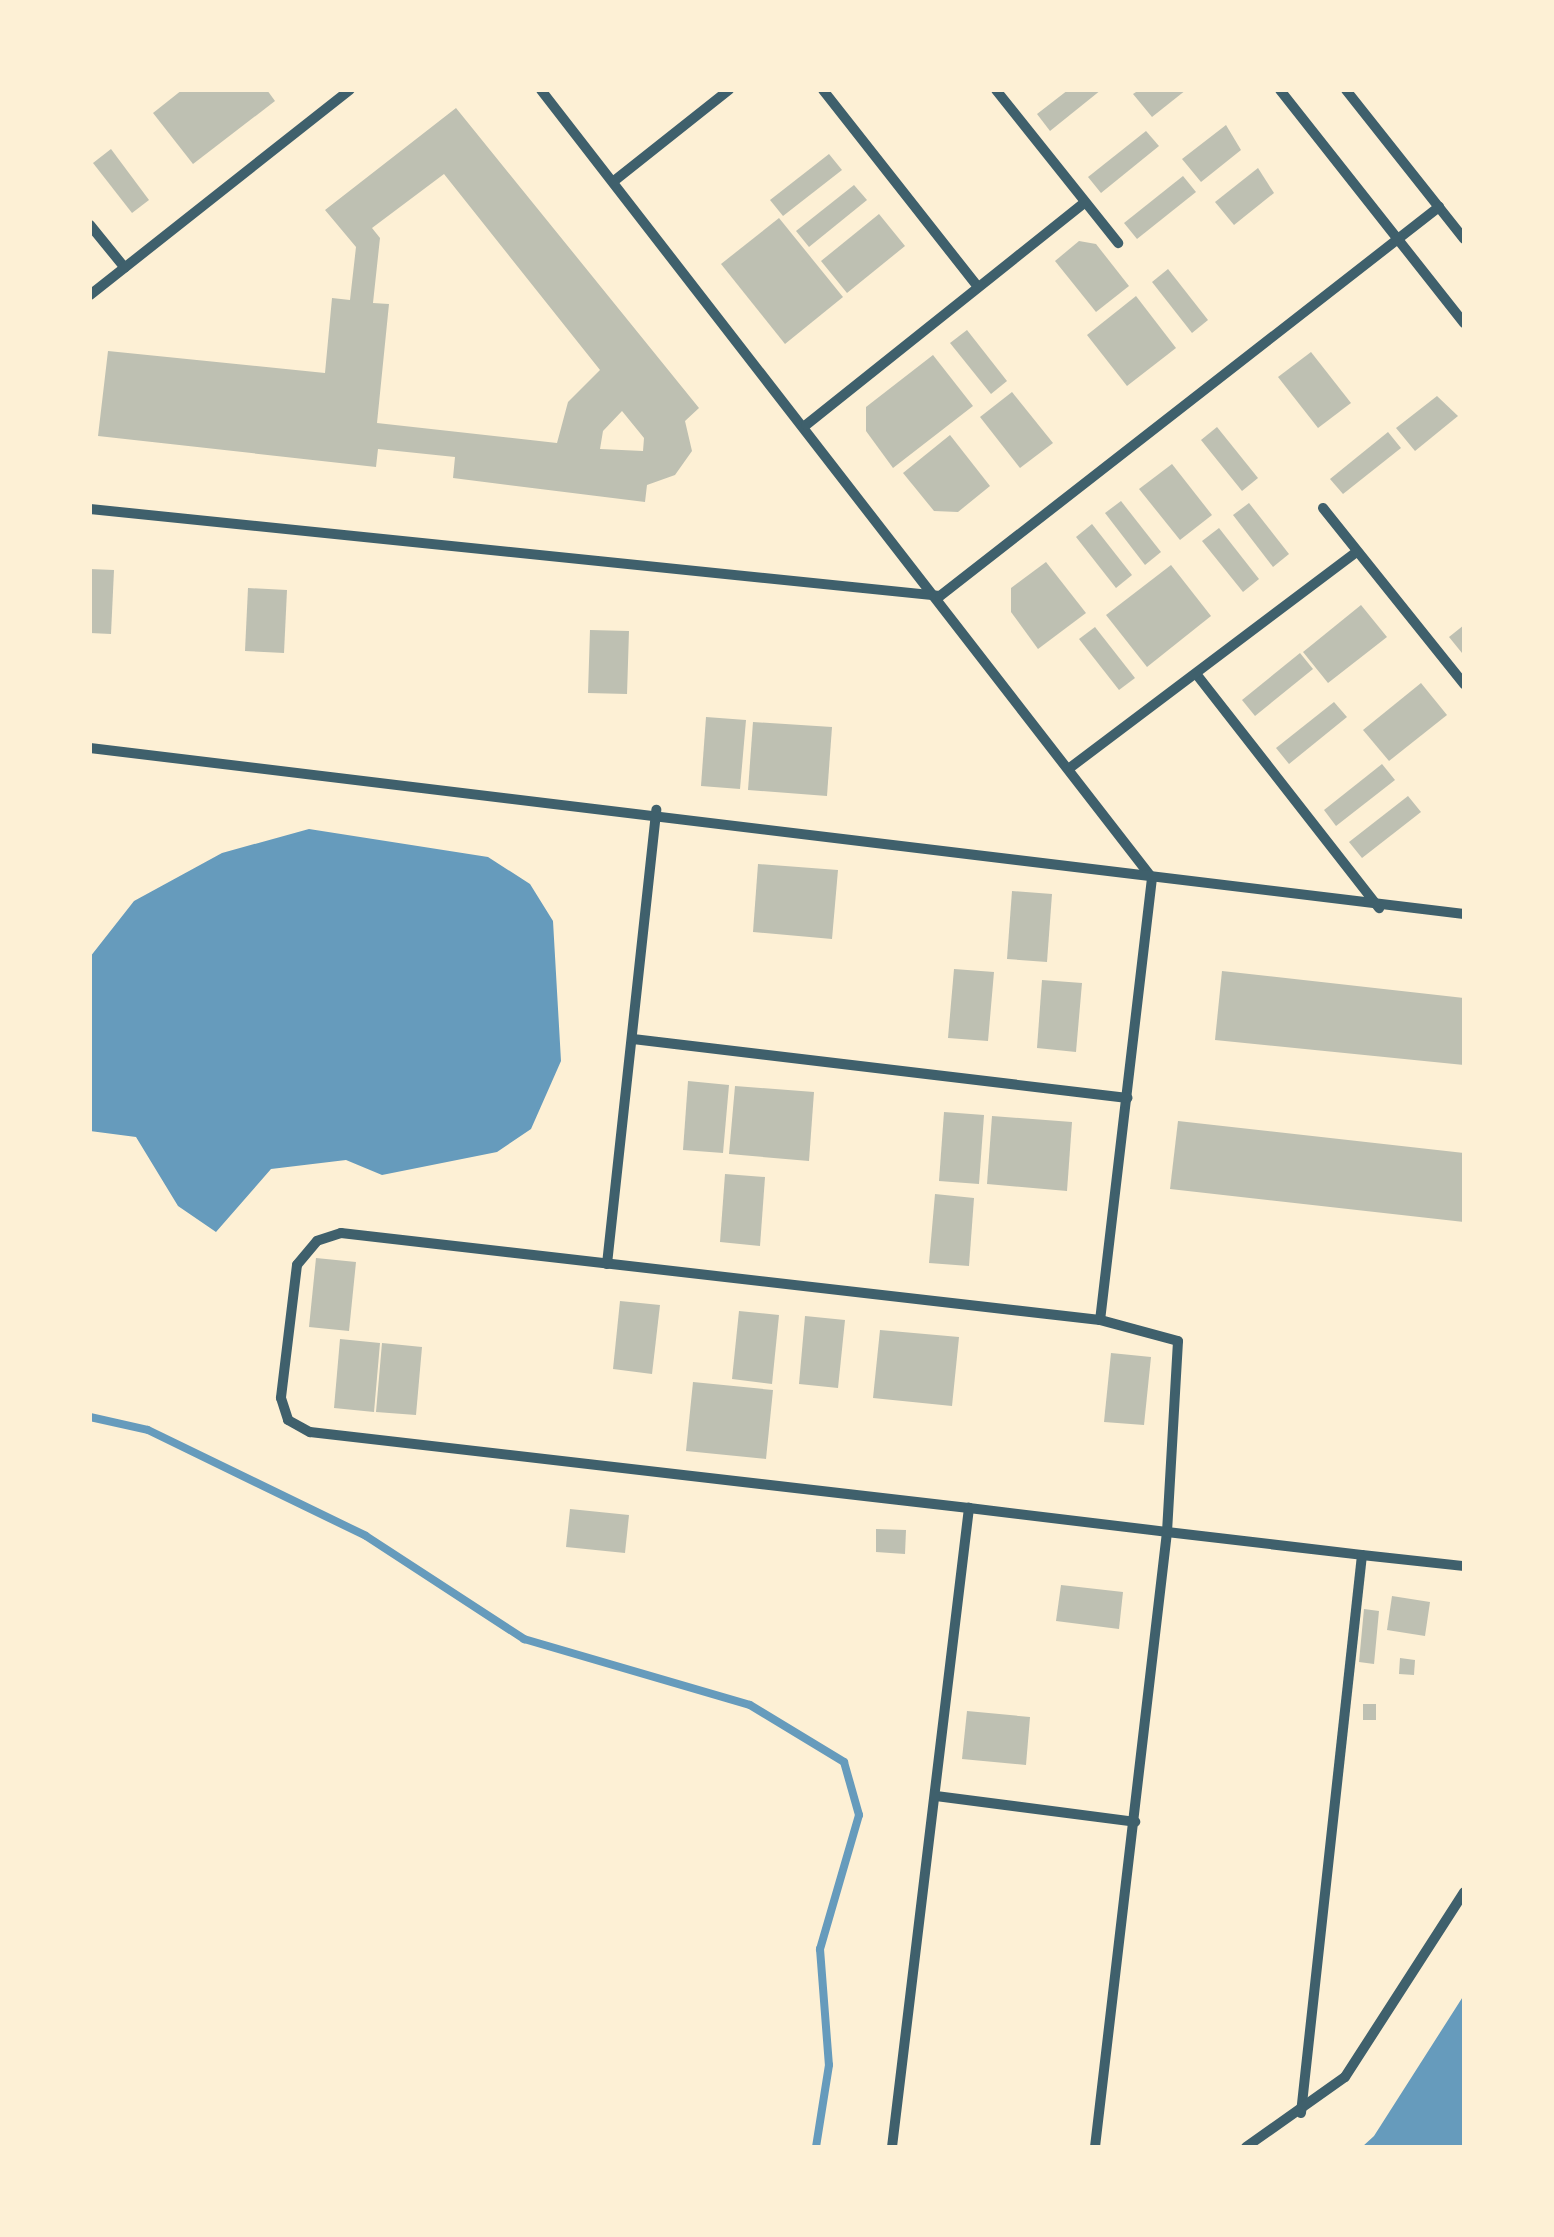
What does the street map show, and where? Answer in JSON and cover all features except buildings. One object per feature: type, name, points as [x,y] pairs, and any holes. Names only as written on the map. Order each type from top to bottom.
[{"type":"street","points":[[90,295],[350,90]]},
{"type":"street","points":[[541,90],[940,596],[1152,878],[1100,1320]]},
{"type":"street","points":[[614,181],[729,90]]},
{"type":"street","points":[[823,90],[977,286]]},
{"type":"street","points":[[996,90],[1118,243]]},
{"type":"street","points":[[1280,90],[1464,323]]},
{"type":"street","points":[[1346,90],[1464,240]]},
{"type":"street","points":[[806,425],[1085,202]]},
{"type":"street","points":[[90,509],[940,596],[1439,207]]},
{"type":"street","points":[[90,225],[125,268]]},
{"type":"street","points":[[1323,508],[1464,684]]},
{"type":"street","points":[[1071,767],[1356,552]]},
{"type":"street","points":[[1197,675],[1379,908]]},
{"type":"street","points":[[90,748],[656,810],[1379,908],[1464,914]]},
{"type":"street","points":[[607,1264],[656,810]]},
{"type":"street","points":[[633,1039],[1127,1098]]},
{"type":"street","points":[[1094,2147],[1167,1532],[1178,1341],[1100,1320],[341,1233],[317,1242],[294,1279],[282,1398],[296,1427],[969,1508],[1167,1532],[1362,1556],[1464,1566]]},
{"type":"street","points":[[892,2147],[969,1508]]},
{"type":"street","points":[[1301,2113],[1362,1556]]},
{"type":"street","points":[[936,1796],[1135,1822]]},
{"type":"street","points":[[1246,2147],[1301,2113],[1345,2077],[1464,1892]]},
{"type":"water","points":[[309,829],[488,857],[530,884],[553,921],[561,1061],[531,1129],[497,1152],[382,1175],[346,1160],[271,1169],[216,1232],[178,1206],[136,1137],[90,1131],[90,957],[134,901],[222,853]]},
{"type":"water","points":[[1464,1995],[1464,2147],[1362,2147],[1374,2136]]},
{"type":"waterway","points":[[90,1417],[148,1430],[366,1536],[524,1639],[750,1705],[844,1762],[859,1815],[820,1949],[829,2065],[816,2147]]}]
